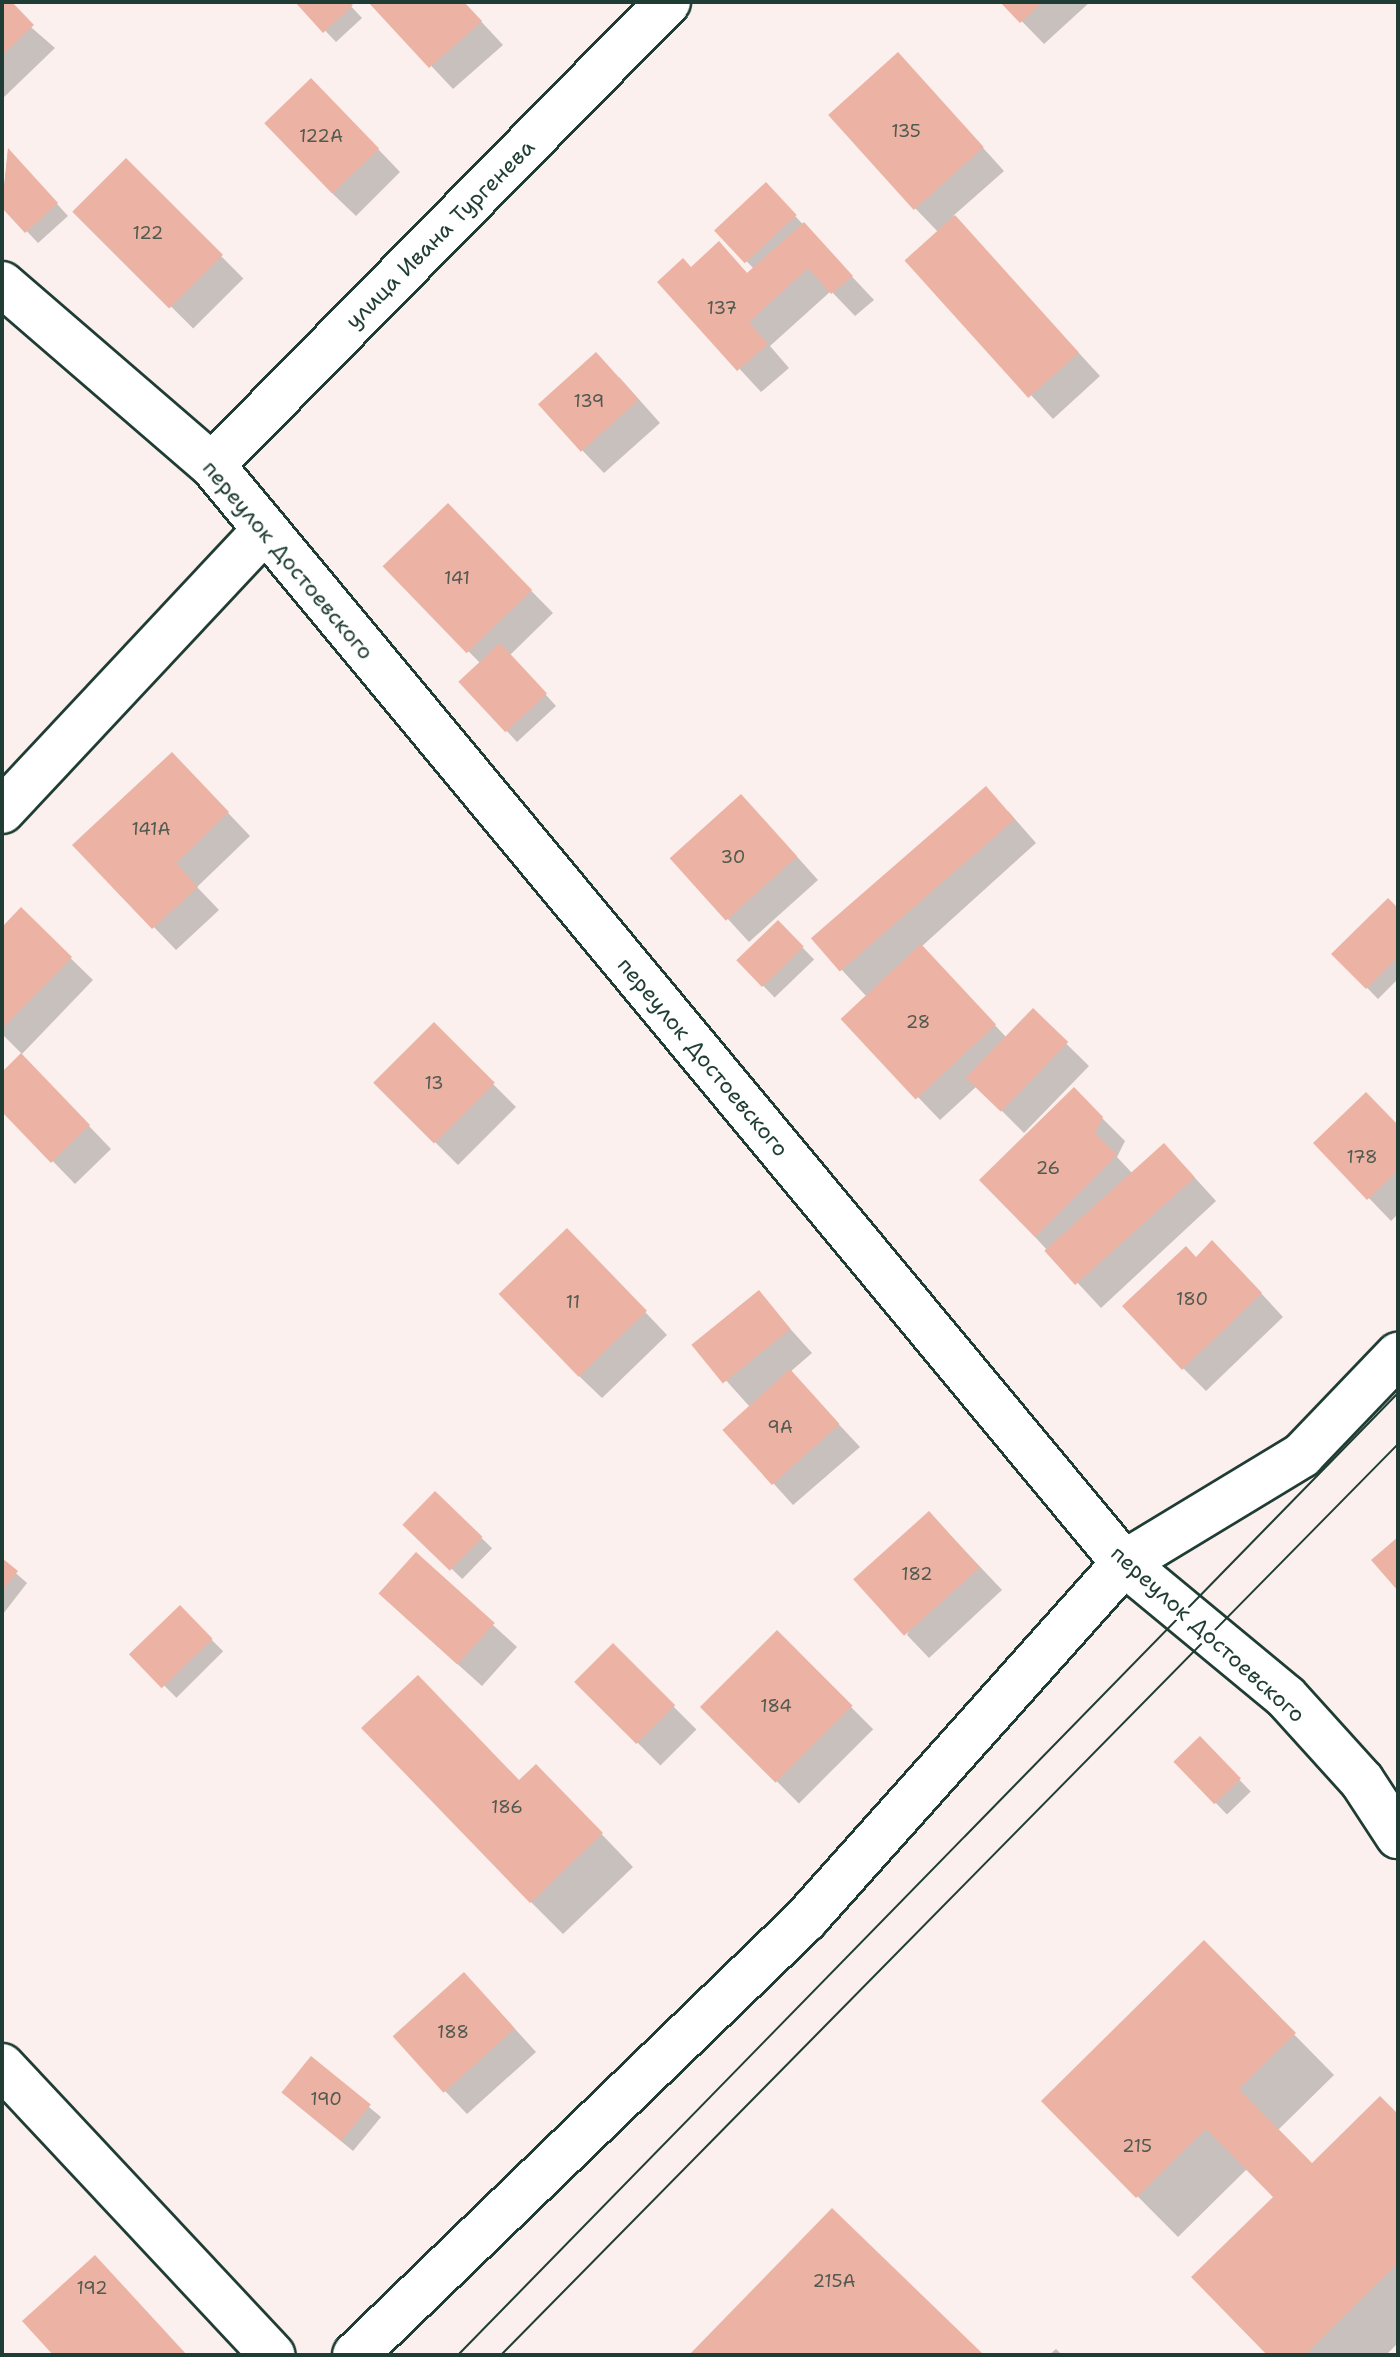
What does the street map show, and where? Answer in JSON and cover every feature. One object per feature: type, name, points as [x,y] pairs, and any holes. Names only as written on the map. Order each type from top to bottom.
[{"type":"street","name":"улица Ивана Тургенева","points":[[212,465],[668,2]]},
{"type":"street","name":"переулок Достоевского","points":[[2,284],[212,465],[1124,1563],[1286,1697],[1362,1781],[1398,1836]]},
{"type":"street","points":[[2,811],[265,530]]},
{"type":"street","points":[[355,2355],[805,1920],[1124,1563],[1302,1455],[1398,1355]]},
{"type":"street","points":[[2,2066],[272,2355]]},
{"type":"building","points":[[2,2],[12,2],[34,25],[2,55]]},
{"type":"building","points":[[295,2],[349,2],[353,5],[323,33]]},
{"type":"building","points":[[368,2],[464,2],[482,21],[429,68]]},
{"type":"building","points":[[1000,2],[1043,2],[1020,23]]},
{"type":"building","points":[[898,52],[984,147],[914,210],[828,115]]},
{"type":"building","points":[[311,78],[379,148],[332,194],[264,123]]},
{"type":"building","points":[[8,148],[58,203],[25,233],[2,208]]},
{"type":"building","points":[[126,158],[223,255],[169,309],[72,212]]},
{"type":"building","points":[[766,182],[797,215],[745,263],[714,230]]},
{"type":"building","points":[[955,215],[1079,352],[1028,398],[904,261]]},
{"type":"building","points":[[804,222],[853,276],[831,294],[808,268],[749,322],[768,344],[737,371],[657,282],[683,258],[691,267],[719,241],[747,273]]},
{"type":"building","points":[[596,352],[639,400],[581,452],[538,404]]},
{"type":"building","points":[[448,503],[532,590],[467,653],[383,566]]},
{"type":"building","points":[[500,643],[547,693],[505,732],[458,682]]},
{"type":"building","points":[[172,752],[229,812],[176,863],[198,887],[152,929],[72,845]]},
{"type":"building","points":[[986,786],[1015,819],[840,971],[811,938]]},
{"type":"building","points":[[741,794],[797,856],[726,921],[670,858]]},
{"type":"building","points":[[1388,898],[1398,908],[1398,957],[1366,989],[1331,954]]},
{"type":"building","points":[[21,907],[72,957],[2,1029],[2,927]]},
{"type":"building","points":[[778,920],[804,947],[762,987],[736,960]]},
{"type":"building","points":[[921,944],[996,1024],[916,1099],[841,1019]]},
{"type":"building","points":[[1033,1008],[1068,1042],[1001,1112],[966,1078]]},
{"type":"building","points":[[434,1022],[495,1083],[434,1144],[373,1083]]},
{"type":"building","points":[[21,1053],[90,1125],[51,1163],[2,1112],[2,1072]]},
{"type":"building","points":[[1074,1087],[1103,1117],[1095,1133],[1117,1155],[1035,1237],[979,1180]]},
{"type":"building","points":[[1366,1092],[1398,1125],[1398,1170],[1367,1200],[1313,1143]]},
{"type":"building","points":[[1164,1143],[1195,1177],[1075,1285],[1044,1251]]},
{"type":"building","points":[[567,1228],[647,1311],[579,1377],[499,1294]]},
{"type":"building","points":[[1212,1240],[1262,1293],[1182,1370],[1122,1306],[1186,1246],[1196,1257]]},
{"type":"building","points":[[759,1290],[790,1329],[723,1384],[691,1345]]},
{"type":"building","points":[[790,1369],[840,1424],[772,1485],[722,1430]]},
{"type":"building","points":[[435,1491],[482,1537],[450,1571],[402,1525]]},
{"type":"building","points":[[929,1511],[980,1567],[904,1636],[853,1579]]},
{"type":"building","points":[[1398,1537],[1398,1591],[1371,1560]]},
{"type":"building","points":[[416,1552],[495,1623],[457,1665],[379,1594]]},
{"type":"building","points":[[2,1558],[18,1571],[2,1591]]},
{"type":"building","points":[[180,1605],[213,1639],[162,1688],[129,1654]]},
{"type":"building","points":[[777,1630],[853,1706],[776,1783],[700,1707]]},
{"type":"building","points":[[613,1643],[675,1705],[636,1744],[574,1682]]},
{"type":"building","points":[[418,1675],[519,1780],[536,1764],[603,1833],[530,1903],[361,1728]]},
{"type":"building","points":[[1200,1736],[1241,1778],[1214,1804],[1173,1762]]},
{"type":"building","points":[[1204,1940],[1296,2033],[1239,2089],[1312,2163],[1380,2096],[1398,2114],[1398,2263],[1305,2355],[1267,2355],[1191,2277],[1273,2197],[1206,2129],[1136,2198],[1041,2101]]},
{"type":"building","points":[[464,1972],[515,2028],[444,2093],[393,2036]]},
{"type":"building","points":[[311,2056],[371,2104],[341,2141],[281,2093]]},
{"type":"building","points":[[832,2208],[984,2355],[689,2355]]},
{"type":"building","points":[[95,2255],[187,2355],[53,2355],[22,2321]]},
{"type":"tram line","points":[[458,2355],[1398,1393]]},
{"type":"tram line","points":[[501,2355],[1398,1444]]}]
